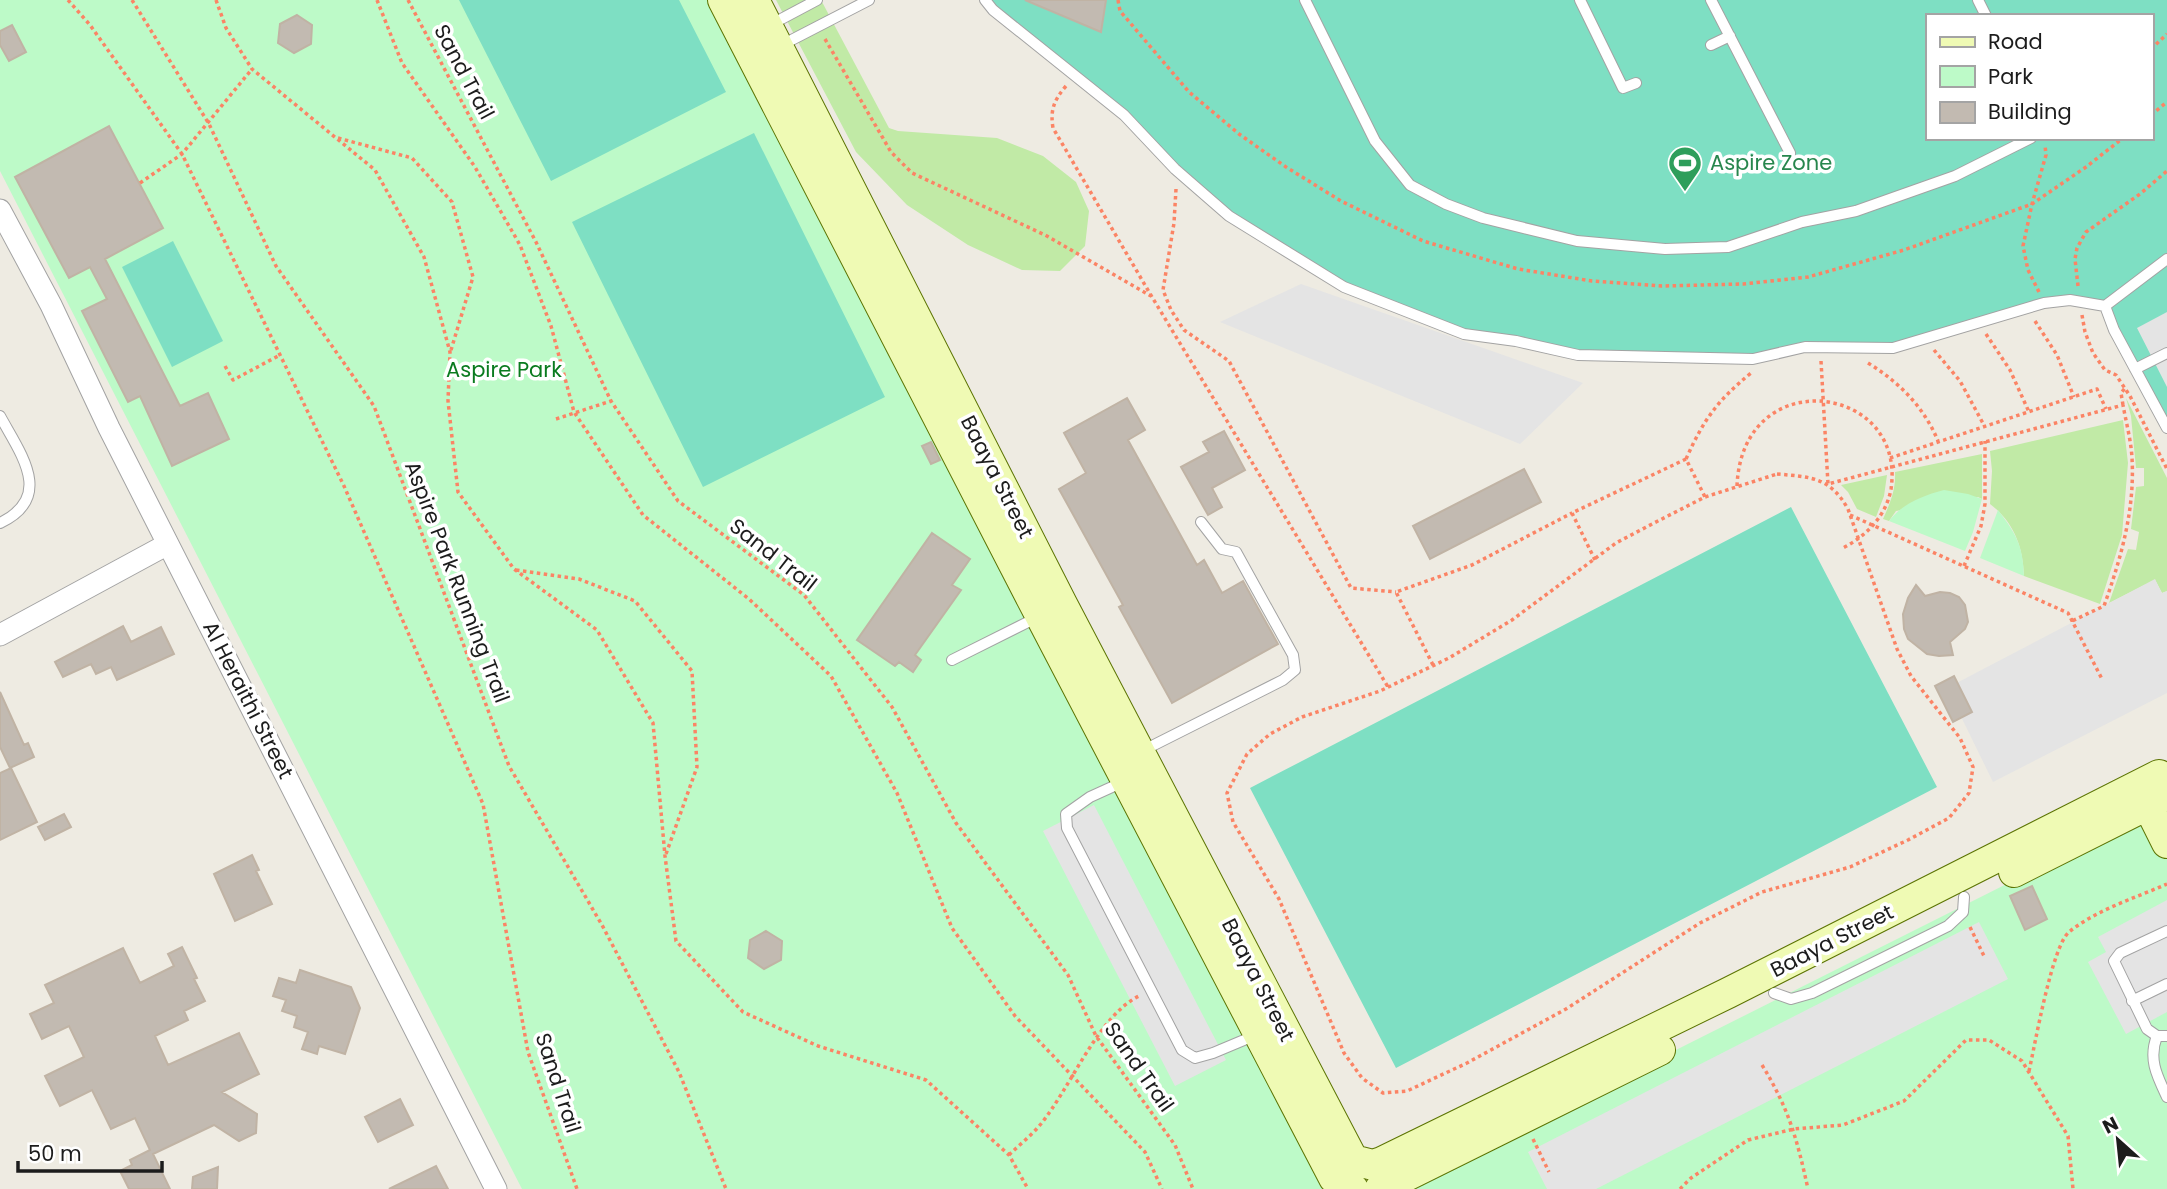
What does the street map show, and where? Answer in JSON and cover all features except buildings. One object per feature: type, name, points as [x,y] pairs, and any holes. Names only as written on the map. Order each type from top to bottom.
[{"type":"street","name":"Baaya Street","points":[[723,0],[761,43],[1128,766],[1269,1029],[1353,1160],[1373,1165],[2158,787]]},
{"type":"street","name":"Baaya Street","points":[[754,0],[761,43]]},
{"type":"street","name":"Al Heraithi Street","points":[[0,212],[51,305],[109,428],[496,1189]]},
{"type":"street","points":[[0,635],[169,544]]},
{"type":"street","name":"Baaya Street","points":[[1380,1189],[1774,993],[1963,905],[2158,787]]},
{"type":"street","points":[[2158,787],[2167,843]]},
{"type":"street","name":"Baaya Street","points":[[1269,1029],[1334,1178],[1353,1189]]},
{"type":"lane","points":[[761,43],[817,0]]},
{"type":"lane","points":[[761,43],[817,25],[869,0]]},
{"type":"lane","points":[[985,0],[993,10],[1074,77],[1125,115],[1175,169],[1229,216],[1344,287],[1464,334],[1516,341],[1578,355],[1660,358],[1753,359],[1805,347],[1893,348],[2044,303],[2070,300],[2105,306],[2167,259]]},
{"type":"lane","points":[[1305,0],[1375,141],[1410,186],[1483,218],[1577,241],[1665,249],[1728,247],[1802,222],[1856,211],[1955,176],[2027,140]]},
{"type":"lane","points":[[1580,0],[1623,88],[1636,83]]},
{"type":"lane","points":[[1711,0],[1790,153]]},
{"type":"lane","points":[[1711,45],[1730,36]]},
{"type":"lane","points":[[2105,306],[2114,330],[2167,428]]},
{"type":"lane","points":[[2136,369],[2167,353]]},
{"type":"lane","points":[[0,415],[27,468],[30,483],[23,507],[17,514],[0,523]]},
{"type":"lane","points":[[1201,522],[1222,549],[1236,552],[1293,655],[1295,670],[1283,680],[1128,766],[1066,814],[1067,828],[1182,1050],[1195,1058],[1269,1029]]},
{"type":"lane","points":[[952,660],[1051,610]]},
{"type":"lane","points":[[2167,931],[2120,953],[2114,959],[2114,964],[2147,1029],[2162,1036],[2152,1060],[2167,1097]]},
{"type":"lane","points":[[2132,1001],[2167,984]]},
{"type":"path","name":"Sand Trail","points":[[68,0],[90,24],[182,154],[344,486],[483,804],[528,1052],[576,1189]]},
{"type":"path","name":"Aspire Park Running Trail","points":[[132,0],[209,124],[276,266],[374,406],[509,766],[602,925],[680,1072],[726,1189]]},
{"type":"path","name":"Aspire Park Running Trail","points":[[216,0],[226,28],[252,69],[374,170],[424,257],[450,352],[448,401],[458,492],[514,569],[597,630],[653,723],[676,941],[743,1012],[818,1046],[926,1080],[1009,1155],[1028,1189]]},
{"type":"path","points":[[377,0],[402,62],[475,167],[520,245],[551,326],[574,412],[643,515],[749,599],[831,676],[897,793],[951,928],[1015,1016],[1145,1153],[1162,1189]]},
{"type":"path","name":"Sand Trail","points":[[408,0],[536,242],[611,401],[678,501],[804,595],[892,707],[956,822],[1068,975],[1096,1036],[1175,1145],[1193,1189]]},
{"type":"path","points":[[1118,0],[1120,12],[1189,92],[1239,134],[1341,201],[1423,241],[1518,269],[1592,281],[1662,286],[1743,284],[1808,276],[1903,250],[2032,204],[2120,140]]},
{"type":"path","points":[[817,25],[891,152],[902,165],[931,183],[1045,235],[1153,297]]},
{"type":"path","points":[[2153,47],[2167,34]]},
{"type":"path","points":[[140,183],[182,154],[252,69]]},
{"type":"path","points":[[1074,77],[1055,99],[1051,113],[1053,128],[1388,687]]},
{"type":"path","points":[[2153,114],[2167,102]]},
{"type":"path","points":[[335,138],[412,158],[452,202],[473,277],[450,352]]},
{"type":"path","points":[[2044,140],[2046,155],[2023,246],[2028,270],[2044,303]]},
{"type":"path","points":[[1175,169],[1174,223],[1163,290],[1171,310],[1184,330],[1229,361],[1351,588],[1396,592],[1472,565],[1572,513],[1686,459],[1704,421],[1716,405],[1756,368]]},
{"type":"path","points":[[2026,309],[2057,355],[2074,397]]},
{"type":"path","points":[[1977,323],[2010,370],[2029,412]]},
{"type":"path","points":[[1923,340],[1960,381],[1976,406],[1984,427]]},
{"type":"path","points":[[1821,347],[1828,484]]},
{"type":"path","points":[[1842,348],[1881,371],[1909,395],[1923,411],[1938,442]]},
{"type":"path","points":[[225,366],[233,380],[280,355]]},
{"type":"path","points":[[2072,621],[2104,606],[2122,557],[2131,504],[2132,458],[2121,393],[2125,388]]},
{"type":"path","points":[[1890,458],[2097,389],[2106,409]]},
{"type":"path","points":[[556,419],[611,401]]},
{"type":"path","points":[[1737,486],[1743,447],[1767,416],[1794,404],[1824,401],[1843,405],[1861,415],[1875,429],[1886,446],[1892,465],[1889,499],[1874,526],[1859,540],[1842,549]]},
{"type":"path","points":[[1828,484],[2123,405]]},
{"type":"path","points":[[1964,566],[1981,526],[1985,504],[1985,441]]},
{"type":"path","points":[[1686,459],[1705,497]]},
{"type":"path","points":[[1777,474],[1809,477],[1828,484],[1840,494],[1859,540],[1897,649],[1912,676],[1960,738],[1973,767],[1969,793],[1949,818],[1908,841],[1850,867],[1762,892],[1700,923],[1566,1009],[1467,1063],[1407,1091],[1383,1093],[1362,1078],[1344,1053],[1279,899],[1233,822],[1227,793],[1247,754],[1270,734],[1302,717],[1388,687],[1433,665],[1512,620],[1616,543],[1705,497],[1777,474]]},
{"type":"path","points":[[1572,513],[1595,560]]},
{"type":"path","points":[[1850,515],[2068,613],[2102,679]]},
{"type":"path","points":[[514,569],[579,579],[635,601],[692,671],[697,767],[665,856]]},
{"type":"path","points":[[1396,592],[1433,665]]},
{"type":"path","points":[[2029,1072],[2057,954],[2067,933],[2093,917],[2167,884]]},
{"type":"path","points":[[1963,905],[1984,956]]},
{"type":"path","points":[[1009,1155],[1040,1125],[1074,1076],[1096,1036],[1131,1000],[1152,990]]},
{"type":"path","points":[[1679,1189],[1748,1140],[1794,1129],[1843,1125],[1904,1101],[1966,1040],[1989,1040],[2022,1061],[2068,1136],[2073,1189]]},
{"type":"path","points":[[1762,1065],[1781,1095],[1794,1129],[1808,1189]]},
{"type":"path","points":[[1522,1119],[1549,1172]]},
{"type":"green space","name":"Aspire Park","points":[[0,0],[718,0],[1324,1189],[522,1189],[0,171]]},
{"type":"green space","points":[[459,0],[679,0],[726,92],[551,181]]},
{"type":"green space","points":[[776,0],[821,0],[889,128],[898,131],[997,138],[1043,156],[1076,182],[1089,211],[1085,246],[1060,271],[1022,270],[968,245],[907,205],[856,152]]},
{"type":"green space","name":"Aspire Zone","points":[[985,0],[2167,0],[2167,428],[2105,306],[2070,300],[1893,348],[1805,347],[1753,359],[1578,355],[1464,334],[1344,287],[1229,216],[1124,115]]},
{"type":"green space","points":[[754,133],[885,397],[703,487],[572,222]]},
{"type":"green space","points":[[173,241],[223,341],[172,367],[122,267]]},
{"type":"green space","points":[[2126,398],[2167,478],[2167,591],[2162,593],[2155,580],[2109,603],[2128,549],[2136,550],[2139,532],[2131,529],[2136,487],[2144,486],[2144,468],[2136,468],[2131,416]]},
{"type":"green space","points":[[2123,420],[2128,463],[2122,535],[2100,604],[2024,576],[2022,555],[2016,536],[2005,519],[1990,504],[1990,451]]},
{"type":"green space","points":[[1982,454],[1982,499],[1978,497],[1896,511],[1889,521],[1883,519],[1893,491],[1895,472]]},
{"type":"green space","points":[[1887,475],[1884,496],[1876,517],[1857,509],[1841,485]]},
{"type":"green space","points":[[1944,490],[1982,499],[1965,551],[1889,521],[1900,509],[1913,501]]},
{"type":"green space","points":[[1791,507],[1937,787],[1396,1068],[1250,788]]},
{"type":"green space","points":[[1998,510],[2017,540],[2024,576],[1980,558]]},
{"type":"green space","points":[[2146,814],[2167,859],[2167,1189],[1399,1189]]},
{"type":"shaded area","points":[[1301,284],[1583,383],[1520,444],[1220,322]]},
{"type":"shaded area","points":[[2167,312],[2167,387],[2137,328]]},
{"type":"shaded area","points":[[2155,579],[2162,593],[2167,591],[2167,693],[1993,782],[1947,688]]},
{"type":"shaded area","points":[[1094,805],[1226,1060],[1175,1086],[1043,831]]},
{"type":"shaded area","points":[[2167,900],[2167,1012],[2126,1034],[2088,962],[2106,952],[2098,937]]},
{"type":"shaded area","points":[[1979,922],[2008,979],[1596,1189],[1547,1189],[1528,1152]]},
{"type":"place","name":"Aspire Zone","points":[[1685,193]]}]
